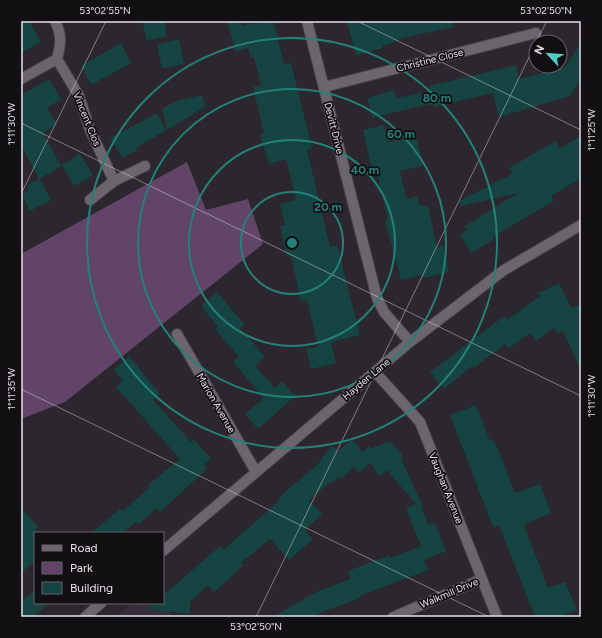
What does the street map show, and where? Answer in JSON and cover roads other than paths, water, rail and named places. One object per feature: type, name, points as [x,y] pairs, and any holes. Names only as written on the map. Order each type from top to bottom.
[{"type":"street","points":[[21,79],[57,59],[61,40],[60,31],[55,21]]},
{"type":"street","name":"Devitt Drive","points":[[307,21],[377,298],[384,312],[410,342]]},
{"type":"street","name":"Christine Close","points":[[324,87],[536,33]]},
{"type":"street","name":"Vincent Clos","points":[[57,59],[79,96],[90,130],[114,181]]},
{"type":"street","points":[[90,200],[114,181],[145,166]]},
{"type":"street","name":"Hayden Lane","points":[[164,550],[410,342],[504,270],[581,225]]},
{"type":"street","name":"Marion Avenue","points":[[177,334],[256,472]]},
{"type":"street","name":"Vaughan Avenue","points":[[375,372],[420,422],[497,617]]},
{"type":"street","name":"Walkmill Drive","points":[[393,617],[482,579]]},
{"type":"street","points":[[85,617],[100,604]]}]
